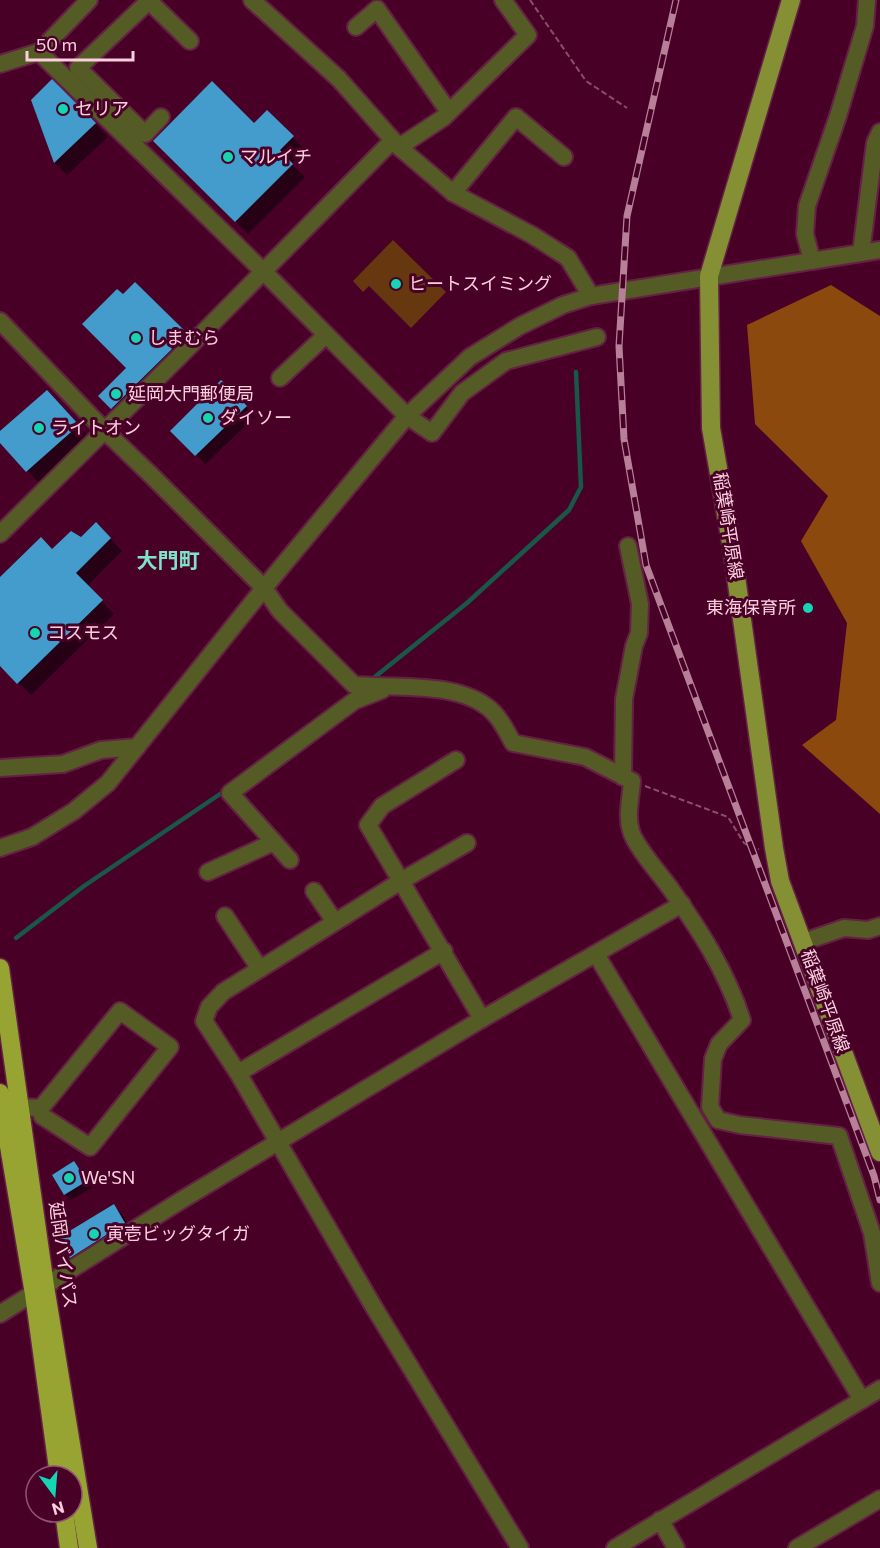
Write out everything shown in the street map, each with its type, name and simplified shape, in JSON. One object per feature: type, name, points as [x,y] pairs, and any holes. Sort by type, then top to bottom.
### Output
[{"type":"highway","name":"延岡バイパス","points":[[0,968],[21,1107],[58,1464]]},
{"type":"highway","name":"延岡バイパス","points":[[0,1093],[40,1290],[88,1548]]},
{"type":"highway","points":[[66,1524],[69,1548]]},
{"type":"main road","name":"稲葉崎平原線","points":[[791,0],[709,276],[711,428],[732,548],[780,881],[876,1133],[880,1152]]},
{"type":"street","points":[[0,64],[39,52],[89,0]]},
{"type":"street","points":[[252,0],[339,79],[396,144],[453,193],[532,235],[568,258],[591,296]]},
{"type":"street","points":[[0,534],[396,144],[449,112],[528,35],[503,0]]},
{"type":"street","points":[[812,261],[805,234],[807,206],[838,116],[865,26],[867,0]]},
{"type":"street","points":[[867,0],[880,19]]},
{"type":"street","points":[[161,117],[145,134],[78,69],[149,1],[190,41]]},
{"type":"street","points":[[356,27],[377,9],[449,112]]},
{"type":"street","points":[[39,52],[407,416],[432,433],[462,393],[506,361],[597,338]]},
{"type":"street","points":[[453,193],[516,117],[564,157]]},
{"type":"street","points":[[0,848],[32,837],[74,811],[108,783],[264,588],[407,416],[471,357],[520,326],[563,305],[591,296],[709,276],[874,253],[875,144],[880,132]]},
{"type":"street","points":[[0,321],[105,431],[264,588],[280,611],[354,685],[450,691],[473,698],[488,706],[504,725],[513,743],[585,757],[628,779]]},
{"type":"street","points":[[280,378],[326,335]]},
{"type":"street","points":[[628,546],[640,604],[639,633],[634,646],[624,699],[629,820],[632,834],[682,904],[716,958],[733,992],[742,1020],[719,1044],[713,1059],[710,1107],[718,1120],[740,1125],[839,1136],[872,1233],[880,1283]]},
{"type":"street","points":[[290,860],[230,794],[354,701],[382,687]]},
{"type":"street","points":[[0,768],[63,764],[101,750],[137,747]]},
{"type":"street","points":[[456,760],[382,806],[368,825],[482,1019]]},
{"type":"street","points":[[208,872],[274,842]]},
{"type":"street","points":[[467,843],[401,881],[223,992],[209,1006],[204,1021],[238,1073],[372,1304],[520,1548]]},
{"type":"street","points":[[314,891],[335,922]]},
{"type":"street","points":[[0,1314],[482,1019],[682,904]]},
{"type":"street","points":[[225,916],[260,969]]},
{"type":"street","points":[[803,942],[844,928],[868,930],[880,926]]},
{"type":"street","points":[[238,1073],[444,951]]},
{"type":"street","points":[[596,954],[862,1400]]},
{"type":"street","points":[[120,1011],[170,1047],[90,1147],[42,1116],[41,1108],[120,1011]]},
{"type":"street","points":[[21,1107],[41,1108]]},
{"type":"street","points":[[615,1548],[880,1389]]},
{"type":"street","points":[[797,1548],[880,1499]]},
{"type":"street","points":[[660,1520],[676,1548]]},
{"type":"path","points":[[530,0],[586,81],[627,108]]},
{"type":"path","points":[[628,779],[728,817],[744,843],[754,849],[774,848]]},
{"type":"shaded area","name":"ヒートスイミング","points":[[393,240],[446,292],[411,328],[369,286],[363,292],[353,281]]},
{"type":"shaded area","points":[[831,285],[880,316],[880,814],[802,745],[836,720],[847,623],[801,541],[828,496],[755,424],[747,325]]},
{"type":"building","name":"セリア","points":[[52,79],[96,123],[54,163],[31,100]]},
{"type":"building","name":"マルイチ","points":[[212,81],[254,123],[267,110],[294,136],[280,150],[293,164],[235,222],[153,141]]},
{"type":"building","name":"しまむら","points":[[135,282],[184,330],[169,345],[172,349],[111,409],[98,396],[126,368],[82,324],[117,289],[123,294]]},
{"type":"building","name":"ダイソー","points":[[221,380],[247,406],[195,456],[170,431]]},
{"type":"building","name":"ライトオン","points":[[47,390],[79,425],[26,472],[0,443],[0,431]]},
{"type":"building","name":"コスモス","points":[[96,522],[111,538],[76,573],[103,600],[17,684],[0,666],[0,577],[41,537],[52,549],[71,531],[81,537]]},
{"type":"building","name":"We'SN","points":[[74,1161],[87,1181],[64,1195],[52,1175]]},
{"type":"building","name":"寅壱ビッグタイガ","points":[[114,1204],[125,1223],[70,1258],[58,1238]]},
{"type":"waterway","points":[[371,680],[467,603],[569,510],[581,487],[576,372]]},
{"type":"waterway","points":[[16,938],[84,886],[226,790]]},
{"type":"railway","points":[[676,0],[627,216],[619,346],[624,439],[646,565],[874,1176],[880,1200]]},
{"type":"place","name":"セリア","points":[[63,109]]},
{"type":"place","name":"マルイチ","points":[[228,157]]},
{"type":"place","name":"ヒートスイミング","points":[[396,284]]},
{"type":"place","name":"しまむら","points":[[136,338]]},
{"type":"place","name":"延岡大門郵便局","points":[[116,394]]},
{"type":"place","name":"ダイソー","points":[[208,418]]},
{"type":"place","name":"ライトオン","points":[[39,428]]},
{"type":"place","name":"東海保育所","points":[[808,608]]},
{"type":"place","name":"コスモス","points":[[35,633]]},
{"type":"place","name":"We'SN","points":[[69,1178]]},
{"type":"place","name":"寅壱ビッグタイガ","points":[[94,1234]]},
{"type":"district","name":"大門町","points":[[168,561]]}]
